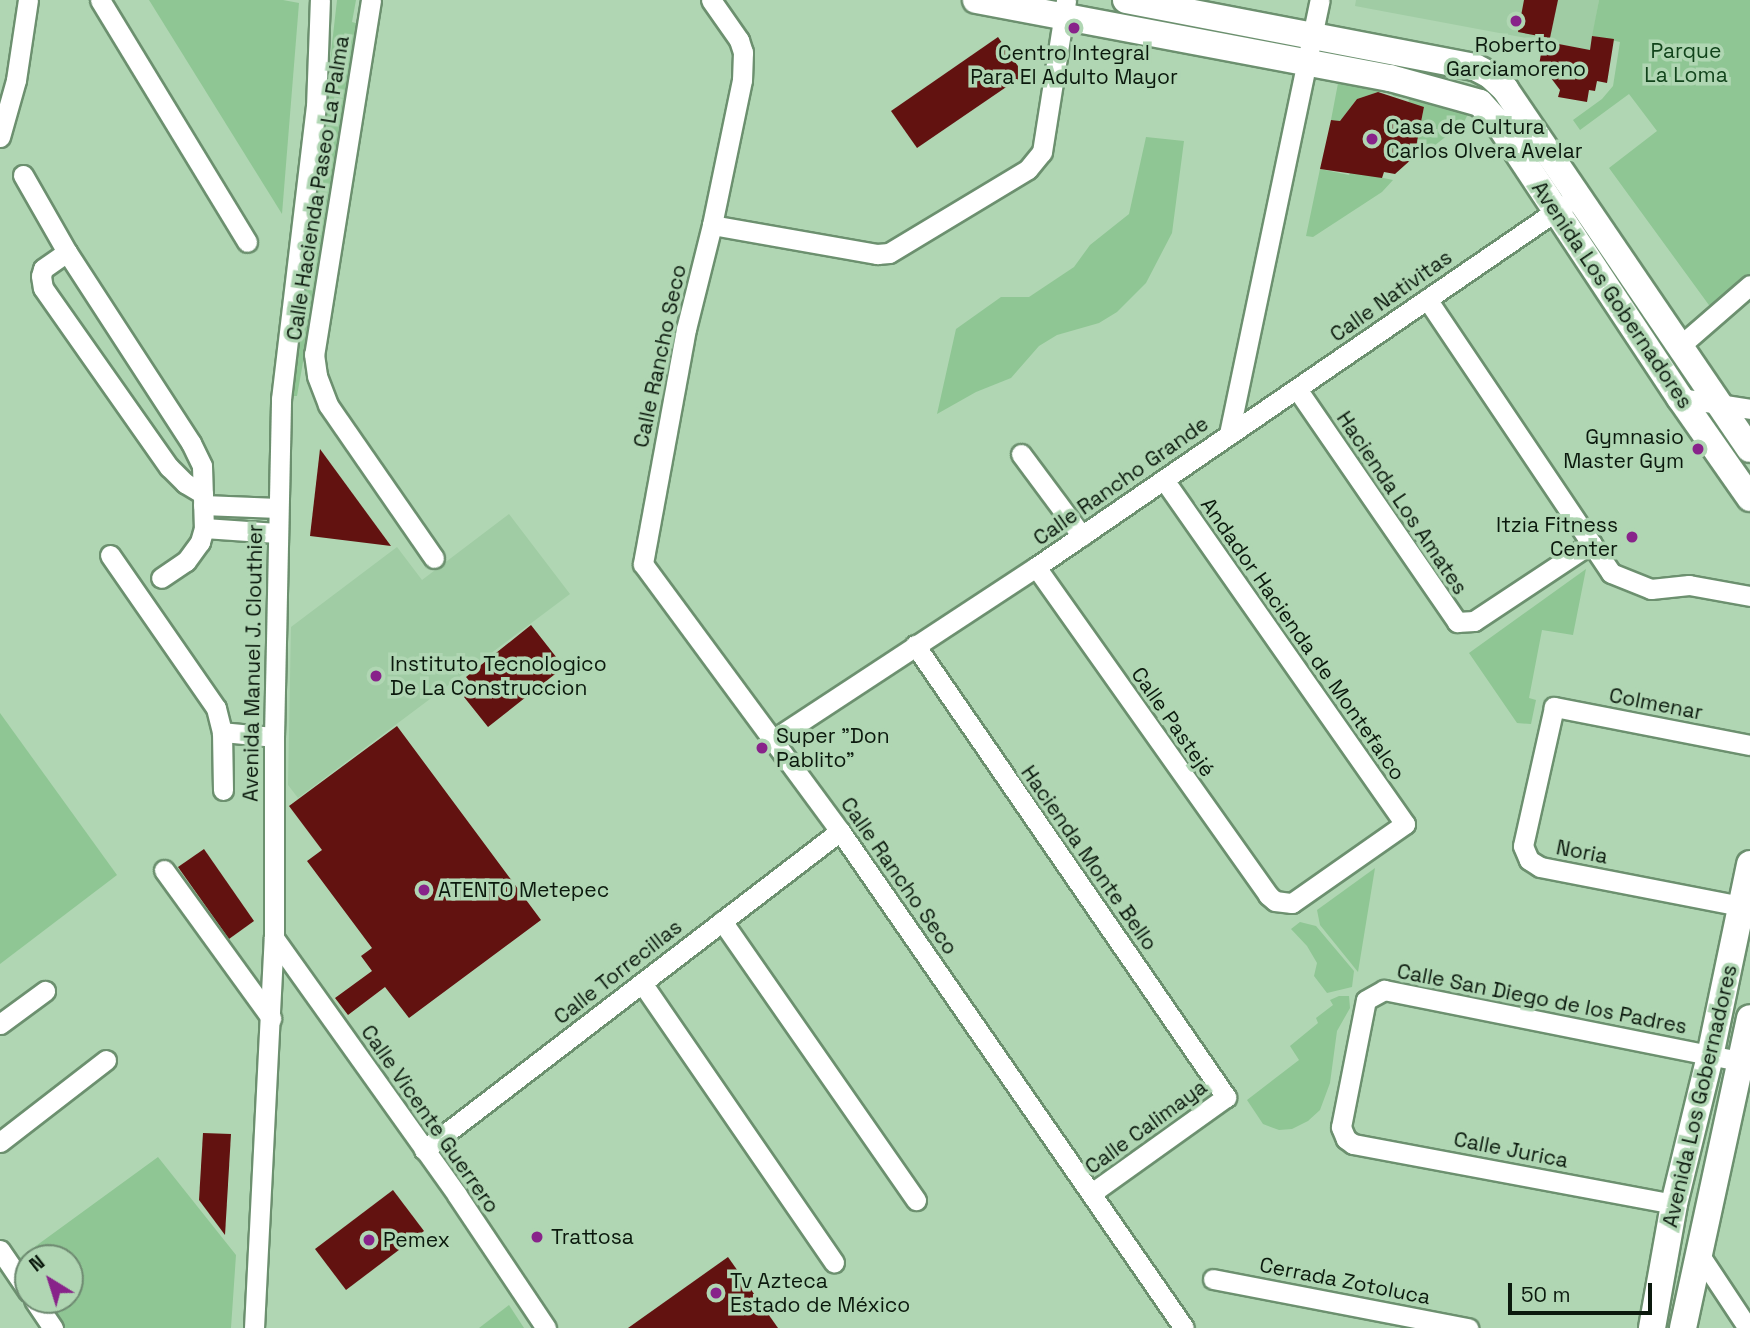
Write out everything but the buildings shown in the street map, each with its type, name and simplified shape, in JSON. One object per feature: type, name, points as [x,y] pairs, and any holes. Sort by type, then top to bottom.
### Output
[{"type":"street","points":[[0,137],[16,80],[28,0]]},
{"type":"street","points":[[100,0],[247,242]]},
{"type":"street","name":"Avenida Manuel J. Clouthier","points":[[254,1328],[274,938],[274,737],[281,399],[316,107],[320,0]]},
{"type":"street","name":"Calle Hacienda Paseo La Palma","points":[[371,0],[314,354],[317,376],[328,405],[433,558]]},
{"type":"street","name":"Calle Rancho Seco","points":[[711,0],[739,40],[743,63],[712,225],[686,329],[643,564],[840,831],[1184,1328]]},
{"type":"street","name":"Avenida Los Gobernadores","points":[[975,0],[1064,8],[1473,99],[1488,110],[1498,123],[1680,398],[1750,498]]},
{"type":"street","name":"Avenida Los Gobernadores","points":[[1126,0],[1482,69],[1505,89],[1681,345],[1718,404],[1746,439]]},
{"type":"street","name":"Calle Rancho Grande","points":[[774,739],[1036,568],[1229,434],[1320,0]]},
{"type":"street","points":[[712,225],[877,254],[889,253],[911,243],[1037,161],[1048,120],[1064,8]]},
{"type":"street","points":[[23,175],[67,251],[191,443],[202,466],[204,528],[194,553],[161,578]]},
{"type":"street","name":"Calle Nativitas","points":[[1229,434],[1578,195]]},
{"type":"street","points":[[67,251],[43,269],[43,288],[169,467],[203,499],[278,508]]},
{"type":"street","points":[[1681,345],[1750,285]]},
{"type":"street","points":[[1426,299],[1611,573],[1651,589],[1689,584],[1750,596]]},
{"type":"street","name":"Hacienda Los Amates","points":[[1297,388],[1457,622],[1474,621],[1592,543]]},
{"type":"street","points":[[1680,398],[1750,408]]},
{"type":"street","points":[[1701,426],[1746,439]]},
{"type":"street","points":[[1021,454],[1082,536]]},
{"type":"street","name":"Andador Hacienda de Montefalco","points":[[1164,480],[1405,824],[1292,903],[1275,901]]},
{"type":"street","points":[[204,528],[277,533]]},
{"type":"street","points":[[110,555],[216,708],[222,732],[223,790]]},
{"type":"street","name":"Calle Pastejé","points":[[1036,568],[1259,883],[1275,901]]},
{"type":"street","name":"Hacienda Monte Bello","points":[[915,645],[1226,1097]]},
{"type":"street","name":"Colmenar","points":[[1554,707],[1750,745]]},
{"type":"street","name":"Noria","points":[[1554,707],[1523,846],[1530,860],[1540,867],[1746,907]]},
{"type":"street","points":[[222,732],[274,737]]},
{"type":"street","name":"Calle Torrecillas","points":[[424,1150],[840,831]]},
{"type":"street","name":"Avenida Los Gobernadores","points":[[1652,1328],[1674,1204],[1746,907],[1750,864]]},
{"type":"street","points":[[163,870],[271,1018]]},
{"type":"street","points":[[722,922],[916,1200]]},
{"type":"street","name":"Calle Vicente Guerrero","points":[[274,938],[546,1328]]},
{"type":"street","points":[[642,984],[834,1262]]},
{"type":"street","name":"Calle San Diego de los Padres","points":[[1342,1134],[1348,1088],[1366,1000],[1384,990],[1746,1062]]},
{"type":"street","points":[[0,1024],[46,991]]},
{"type":"street","name":"Avenida Los Gobernadores","points":[[1683,1328],[1746,1062],[1750,1018]]},
{"type":"street","points":[[0,1142],[106,1060]]},
{"type":"street","name":"Calle Calimaya","points":[[1092,1194],[1226,1097]]},
{"type":"street","name":"Calle Jurica","points":[[1342,1134],[1353,1144],[1674,1204]]},
{"type":"street","points":[[0,1250],[14,1271]]},
{"type":"street","points":[[1699,1254],[1748,1328]]},
{"type":"street","name":"Cerrada Zotoluca","points":[[1213,1279],[1468,1328]]},
{"type":"shaded area","name":"Roberto Garciamoreno","points":[[1356,0],[1599,0],[1590,50],[1355,6]]},
{"type":"shaded area","name":"Instituto Tecnologico De La Construccion","points":[[509,514],[570,594],[298,798],[288,785],[291,627],[397,547],[422,580]]},
{"type":"green space","points":[[149,0],[283,0],[299,3],[282,214]]},
{"type":"green space","points":[[337,0],[356,0],[352,22],[363,25],[297,396],[292,396]]},
{"type":"green space","name":"Parque La Loma","points":[[1599,0],[1750,0],[1750,275],[1741,279],[1714,312],[1609,168],[1657,131],[1629,94],[1580,130],[1573,120],[1602,99],[1613,86],[1620,42],[1592,36]]},
{"type":"green space","points":[[1339,78],[1383,87],[1382,91],[1357,99],[1340,121],[1331,120]]},
{"type":"green space","points":[[1394,89],[1469,105],[1468,114],[1464,122],[1419,158],[1414,157],[1424,107],[1408,104],[1409,98],[1393,96]]},
{"type":"green space","points":[[1146,137],[1184,141],[1172,233],[1146,283],[1117,312],[1099,323],[1057,335],[1039,346],[1011,378],[976,392],[937,414],[956,329],[1001,297],[1029,297],[1074,267],[1090,245],[1129,214]]},
{"type":"green space","points":[[1320,169],[1349,175],[1351,171],[1393,180],[1382,192],[1313,237],[1306,236]]},
{"type":"green space","points":[[1586,569],[1573,635],[1542,630],[1529,698],[1536,700],[1531,724],[1517,723],[1469,653]]},
{"type":"green space","points":[[0,713],[117,875],[0,964]]},
{"type":"green space","points":[[1375,868],[1358,972],[1320,925],[1317,910]]},
{"type":"green space","points":[[1300,922],[1316,926],[1354,971],[1352,987],[1327,993],[1314,976],[1317,963],[1307,946],[1291,929]]},
{"type":"green space","points":[[1349,996],[1350,1008],[1337,1031],[1330,1083],[1320,1110],[1308,1121],[1292,1129],[1279,1130],[1263,1124],[1247,1100],[1299,1060],[1290,1046],[1318,1023],[1316,1018],[1333,1005],[1330,1000]]},
{"type":"green space","points":[[158,1157],[236,1255],[231,1328],[65,1328],[56,1314],[84,1314],[84,1244],[39,1244]]},
{"type":"green space","points":[[509,1305],[524,1328],[479,1328]]},
{"type":"place","name":"Roberto Garciamoreno","points":[[1516,21]]},
{"type":"place","name":"Centro Integral Para El Adulto Mayor","points":[[1074,28]]},
{"type":"place","name":"Casa de Cultura Carlos Olvera Avelar","points":[[1372,139]]},
{"type":"place","name":"Gymnasio Master Gym","points":[[1698,449]]},
{"type":"place","name":"Itzia Fitness Center","points":[[1632,537]]},
{"type":"place","name":"Instituto Tecnologico De La Construccion","points":[[376,676]]},
{"type":"place","name":"Super \"Don Pablito\"","points":[[762,748]]},
{"type":"place","name":"ATENTO Metepec","points":[[424,890]]},
{"type":"place","name":"Trattosa","points":[[537,1237]]},
{"type":"place","name":"Pemex","points":[[369,1240]]},
{"type":"place","name":"Tv Azteca Estado de México","points":[[716,1293]]}]
